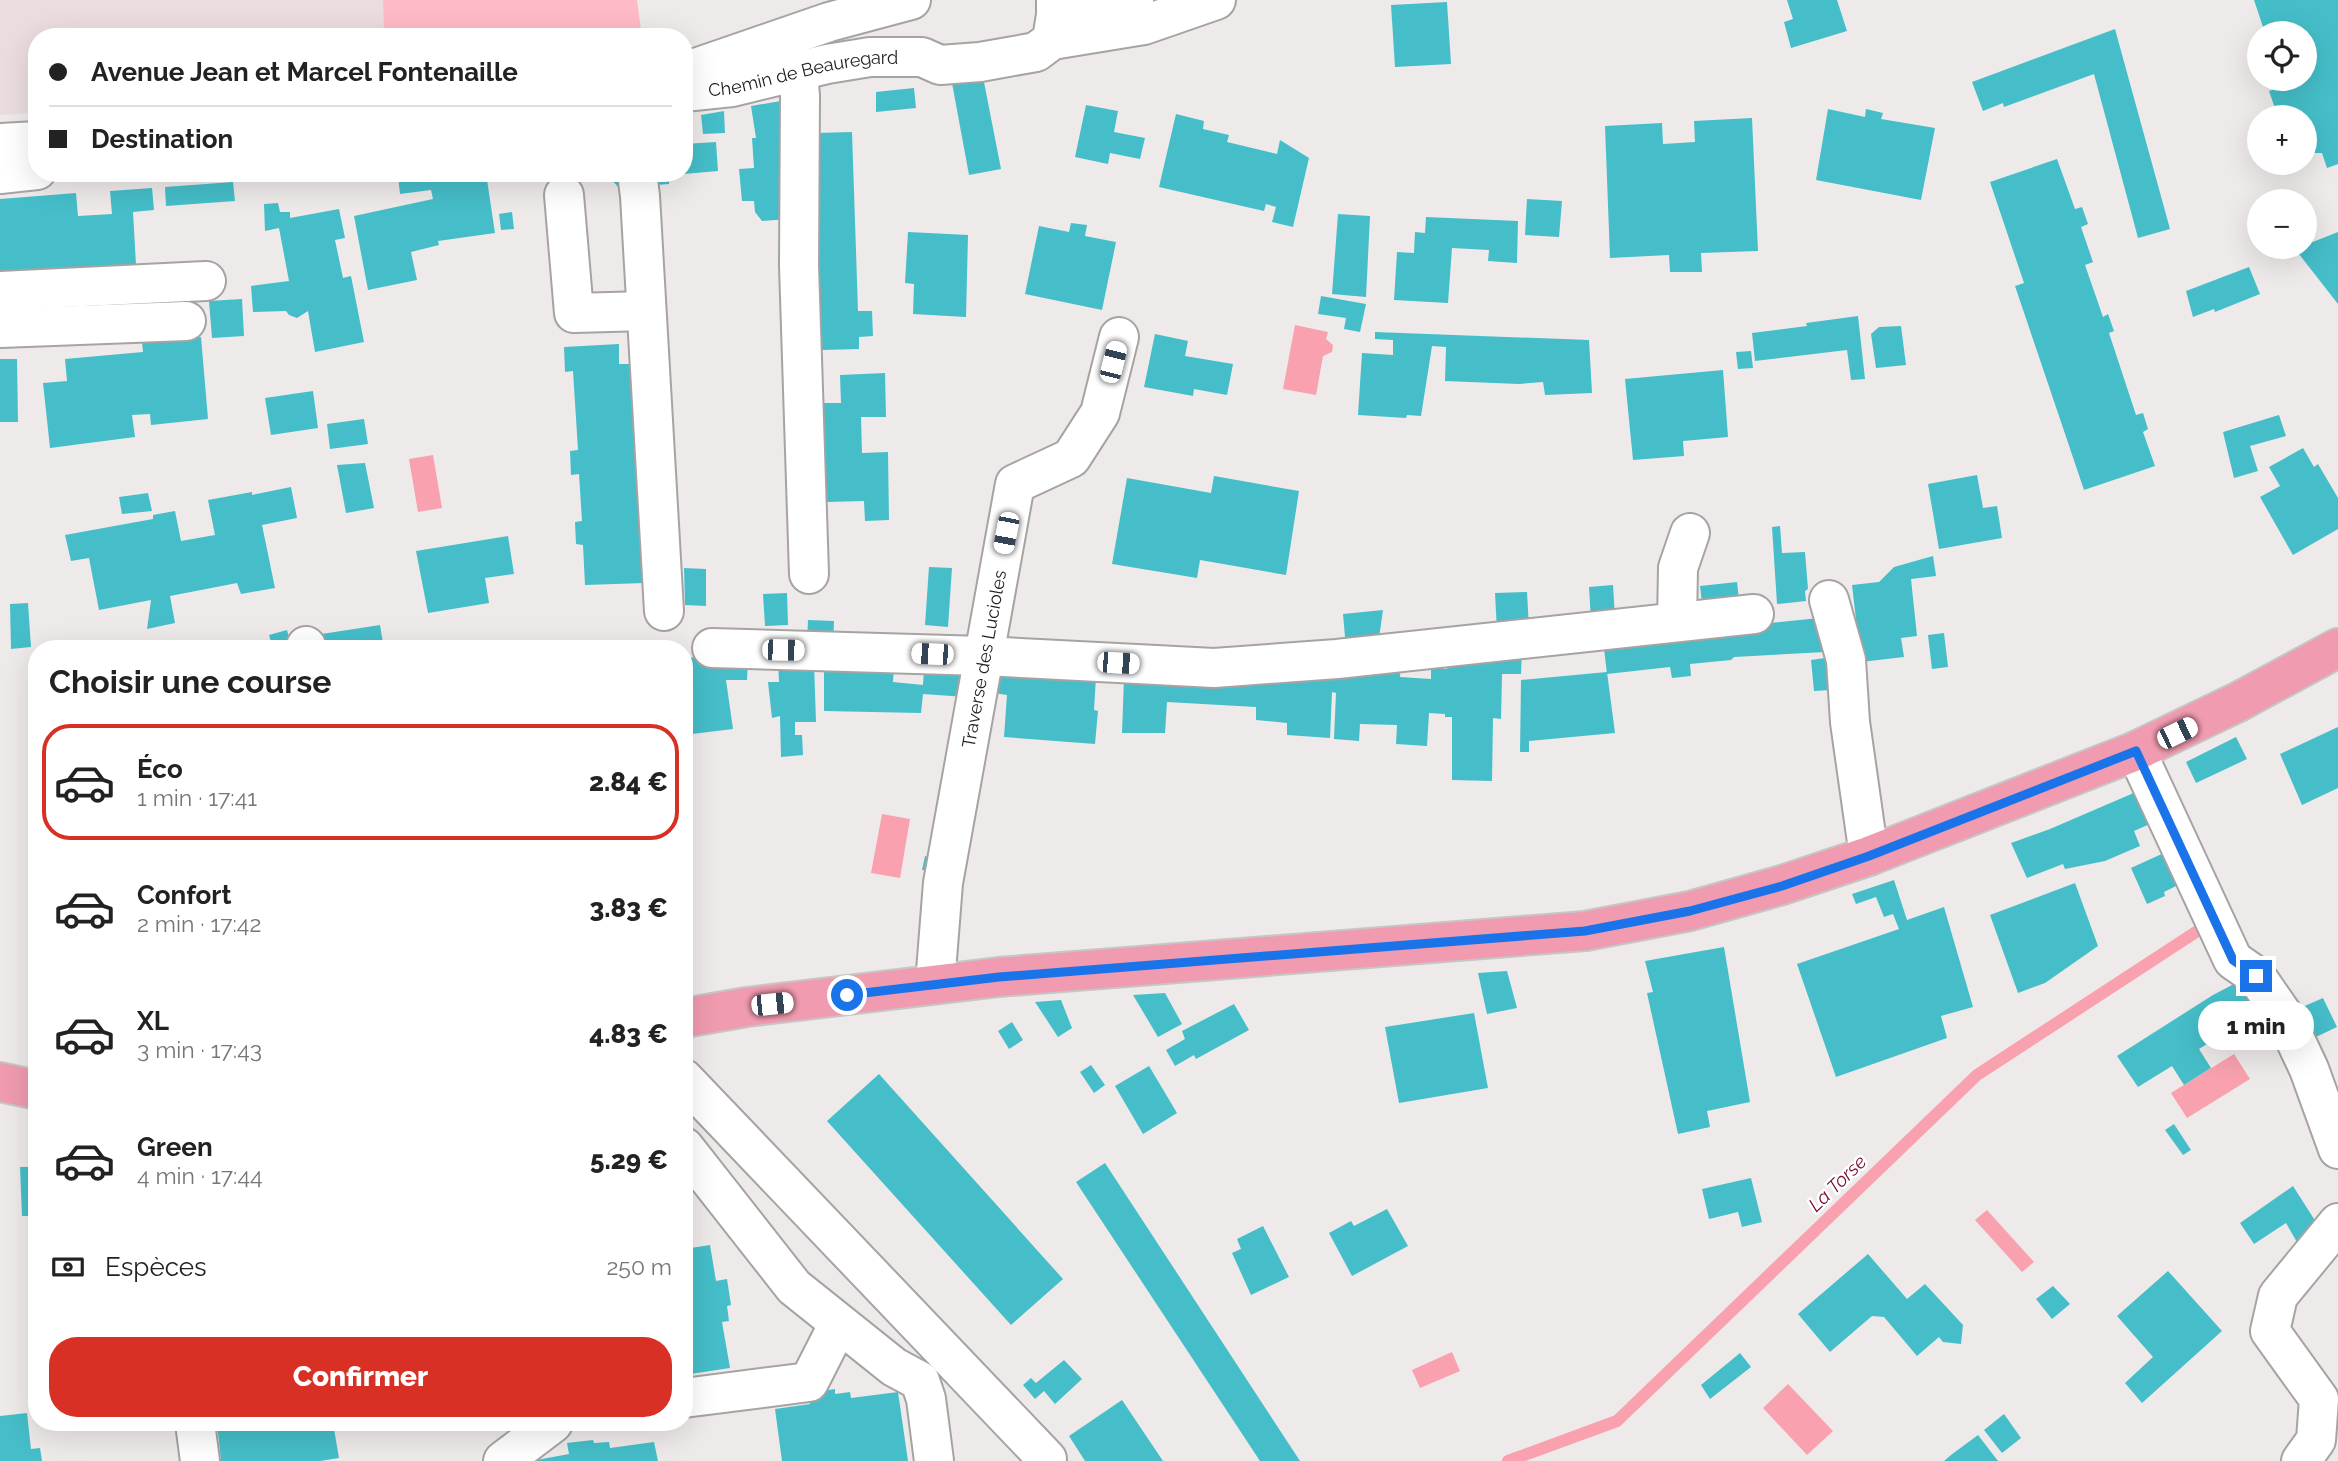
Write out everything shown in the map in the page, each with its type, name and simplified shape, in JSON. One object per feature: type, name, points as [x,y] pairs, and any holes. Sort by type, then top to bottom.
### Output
[{"type":"main road","points":[[693,1016],[935,984],[1046,973],[1585,931],[1690,911],[1782,886],[1869,856],[2136,751],[2238,702],[2338,648]]},
{"type":"main road","points":[[0,1082],[28,1088]]},
{"type":"main road","points":[[0,1107],[28,1104]]},
{"type":"street","name":"Chemin de Beauregard","points":[[693,69],[829,22],[911,0]]},
{"type":"street","points":[[918,0],[915,31],[922,57]]},
{"type":"street","points":[[1056,0],[1052,40],[1144,25],[1216,0]]},
{"type":"street","points":[[1079,0],[1091,4],[1113,4],[1134,0]]},
{"type":"street","name":"Chemin de Beauregard","points":[[693,91],[732,87],[870,57],[922,57],[940,65],[980,62],[1036,52],[1052,40]]},
{"type":"street","points":[[798,71],[799,266],[809,574]]},
{"type":"street","points":[[0,143],[28,141]]},
{"type":"street","points":[[0,174],[28,171]]},
{"type":"street","points":[[638,182],[664,611]]},
{"type":"street","points":[[564,195],[574,313],[646,311]]},
{"type":"street","points":[[0,291],[206,281]]},
{"type":"street","points":[[0,328],[186,321]]},
{"type":"street","name":"Traverse des Lucioles","points":[[935,984],[943,883],[1016,484],[1071,458],[1100,413],[1119,337]]},
{"type":"street","points":[[1677,622],[1678,568],[1690,533]]},
{"type":"street","points":[[1829,600],[1846,660],[1850,722],[1869,856]]},
{"type":"street","points":[[712,648],[983,656],[1214,668],[1266,666],[1754,614]]},
{"type":"street","points":[[2136,751],[2233,960],[2256,976],[2285,1018],[2309,1069],[2338,1150]]},
{"type":"street","points":[[693,1088],[1047,1459]]},
{"type":"street","points":[[693,1158],[794,1287],[838,1325],[894,1367],[919,1381],[926,1399],[934,1461]]},
{"type":"street","points":[[2301,1461],[2316,1440],[2319,1399],[2270,1331],[2278,1296],[2338,1223]]},
{"type":"street","points":[[693,1397],[809,1382],[838,1325]]},
{"type":"street","points":[[196,1431],[200,1461]]},
{"type":"street","points":[[503,1461],[542,1431]]},
{"type":"shaded area","points":[[0,0],[383,0],[384,28],[28,28],[28,113],[0,115]]},
{"type":"shaded area","points":[[383,0],[637,0],[641,28],[384,28]]},
{"type":"shaded area","points":[[1295,325],[1328,332],[1326,339],[1333,345],[1332,352],[1323,356],[1316,395],[1283,389]]},
{"type":"shaded area","points":[[433,455],[442,508],[418,512],[409,459]]},
{"type":"shaded area","points":[[882,814],[910,819],[900,878],[871,873]]},
{"type":"shaded area","points":[[2234,1054],[2250,1079],[2187,1118],[2171,1093]]},
{"type":"shaded area","points":[[1987,1210],[2034,1262],[2022,1272],[1975,1220]]},
{"type":"shaded area","points":[[1452,1352],[1460,1371],[1420,1388],[1412,1370]]},
{"type":"shaded area","points":[[1788,1384],[1833,1431],[1807,1455],[1763,1408]]},
{"type":"building","points":[[1787,0],[1837,0],[1847,31],[1791,48],[1784,22],[1793,19]]},
{"type":"building","points":[[2254,0],[2338,0],[2338,164],[2327,168],[2322,153],[2317,153],[2317,105],[2274,105],[2269,91],[2317,91],[2317,21],[2261,21]]},
{"type":"building","points":[[1447,2],[1451,64],[1395,67],[1391,5]]},
{"type":"building","points":[[2115,29],[2170,229],[2138,238],[2094,74],[2004,107],[2003,103],[1983,111],[1972,82]]},
{"type":"building","points":[[983,77],[1001,169],[969,175],[952,83]]},
{"type":"building","points":[[914,88],[916,108],[876,112],[876,92]]},
{"type":"building","points":[[787,100],[789,219],[762,221],[755,212],[754,201],[742,201],[739,169],[754,168],[752,138],[756,138],[751,106]]},
{"type":"building","points":[[1086,105],[1118,111],[1114,132],[1145,138],[1140,159],[1110,153],[1108,164],[1075,157]]},
{"type":"building","points":[[1828,109],[1865,117],[1866,109],[1883,113],[1881,119],[1935,128],[1921,200],[1816,180]]},
{"type":"building","points":[[724,111],[725,133],[703,134],[701,115]]},
{"type":"building","points":[[1176,114],[1204,121],[1203,129],[1229,135],[1227,142],[1277,154],[1280,140],[1309,158],[1293,227],[1272,222],[1276,207],[1266,204],[1264,211],[1159,187]]},
{"type":"building","points":[[1752,118],[1758,251],[1701,253],[1702,272],[1670,272],[1669,255],[1610,258],[1605,126],[1662,123],[1663,144],[1695,142],[1694,121]]},
{"type":"building","points":[[852,132],[858,311],[872,311],[873,336],[859,337],[859,349],[822,350],[815,133]]},
{"type":"building","points":[[716,142],[718,171],[693,173],[693,143]]},
{"type":"building","points":[[2057,159],[2075,209],[2082,207],[2088,224],[2081,227],[2093,262],[2085,265],[2103,317],[2108,314],[2114,331],[2109,333],[2136,415],[2143,413],[2148,429],[2143,432],[2155,466],[2084,490],[2015,286],[2024,283],[1990,182]]},
{"type":"building","points":[[233,182],[235,201],[166,206],[165,187]]},
{"type":"building","points":[[399,182],[487,182],[495,233],[438,241],[439,245],[411,252],[417,280],[368,290],[354,216],[433,199],[431,190],[400,194]]},
{"type":"building","points":[[656,182],[669,182],[669,184],[656,185]]},
{"type":"building","points":[[152,188],[154,210],[133,212],[136,265],[0,277],[0,199],[76,193],[78,216],[112,214],[110,191]]},
{"type":"building","points":[[1527,199],[1562,201],[1559,237],[1525,235]]},
{"type":"building","points":[[278,203],[280,212],[290,212],[290,218],[339,209],[345,238],[335,240],[343,278],[351,276],[364,342],[315,352],[308,311],[297,318],[286,311],[253,312],[251,286],[289,281],[279,228],[265,231],[264,204]]},
{"type":"building","points":[[512,212],[514,229],[501,230],[499,214]]},
{"type":"building","points":[[1338,214],[1370,216],[1366,297],[1332,294]]},
{"type":"building","points":[[1426,217],[1518,221],[1517,263],[1488,261],[1489,250],[1452,248],[1448,303],[1394,300],[1397,252],[1414,253],[1415,232],[1425,233]]},
{"type":"building","points":[[1071,223],[1087,225],[1085,236],[1116,242],[1102,310],[1025,294],[1039,226],[1069,232]]},
{"type":"building","points":[[908,232],[968,235],[966,317],[913,314],[914,284],[905,283]]},
{"type":"building","points":[[2338,232],[2338,304],[2303,259],[2317,259],[2317,240]]},
{"type":"building","points":[[2249,267],[2260,294],[2215,312],[2214,309],[2193,317],[2186,291]]},
{"type":"building","points":[[1321,296],[1366,304],[1360,332],[1344,329],[1346,318],[1318,314]]},
{"type":"building","points":[[242,299],[244,336],[212,338],[209,301]]},
{"type":"building","points":[[1858,316],[1865,379],[1851,380],[1847,350],[1755,361],[1752,333]]},
{"type":"building","points":[[1901,326],[1906,365],[1876,368],[1871,334],[1879,327]]},
{"type":"building","points":[[1375,332],[1589,340],[1592,393],[1545,395],[1543,382],[1519,384],[1445,381],[1446,347],[1432,346],[1421,416],[1407,415],[1406,418],[1358,415],[1362,353],[1393,355],[1393,340],[1375,339]]},
{"type":"building","points":[[1155,334],[1188,341],[1185,356],[1233,364],[1227,395],[1194,389],[1193,396],[1144,387]]},
{"type":"building","points":[[201,337],[208,419],[151,425],[150,414],[132,415],[135,437],[50,448],[43,383],[67,381],[65,359],[143,352],[142,342]]},
{"type":"building","points":[[619,344],[619,364],[631,364],[644,583],[585,585],[583,545],[576,544],[575,522],[582,521],[579,474],[571,475],[570,451],[578,450],[573,371],[565,372],[564,347]]},
{"type":"building","points":[[1751,351],[1753,368],[1738,369],[1736,352]]},
{"type":"building","points":[[0,359],[17,359],[18,422],[0,422]]},
{"type":"building","points":[[1723,370],[1728,437],[1683,441],[1684,456],[1633,460],[1625,379]]},
{"type":"building","points":[[885,373],[886,417],[861,417],[862,453],[888,452],[889,520],[865,521],[864,501],[827,502],[823,403],[841,403],[840,375]]},
{"type":"building","points":[[313,391],[318,428],[271,435],[265,398]]},
{"type":"building","points":[[2279,415],[2286,436],[2250,446],[2258,471],[2234,478],[2223,432]]},
{"type":"building","points":[[364,419],[368,444],[330,449],[327,424]]},
{"type":"building","points":[[2303,448],[2314,467],[2318,464],[2338,498],[2338,529],[2293,555],[2260,497],[2280,486],[2269,467]]},
{"type":"building","points":[[365,463],[374,508],[346,513],[337,465]]},
{"type":"building","points":[[1977,475],[1983,508],[1997,506],[2002,538],[1939,549],[1928,484]]},
{"type":"building","points":[[1214,476],[1299,491],[1286,575],[1200,560],[1197,578],[1112,564],[1127,478],[1211,493]]},
{"type":"building","points":[[291,487],[297,518],[262,525],[275,588],[241,594],[237,583],[170,596],[175,623],[147,629],[151,600],[99,610],[89,558],[71,561],[65,535],[153,519],[153,515],[175,511],[181,541],[215,535],[208,500]]},
{"type":"building","points":[[148,493],[152,511],[122,514],[119,497]]},
{"type":"building","points":[[1780,526],[1782,553],[1805,552],[1808,589],[1805,591],[1806,601],[1777,604],[1772,527]]},
{"type":"building","points":[[508,536],[514,574],[485,578],[489,603],[428,613],[416,551]]},
{"type":"building","points":[[1933,556],[1936,576],[1911,579],[1917,636],[1901,638],[1904,657],[1861,662],[1852,585],[1879,582],[1894,567]]},
{"type":"building","points":[[929,567],[952,568],[948,627],[925,625]]},
{"type":"building","points":[[684,568],[706,569],[706,606],[685,605]]},
{"type":"building","points":[[1737,582],[1740,608],[1703,611],[1700,586]]},
{"type":"building","points":[[1613,585],[1615,618],[1591,620],[1589,587]]},
{"type":"building","points":[[1527,592],[1529,628],[1497,631],[1495,593]]},
{"type":"building","points":[[787,593],[788,625],[765,626],[763,594]]},
{"type":"building","points":[[28,603],[31,640],[28,640],[28,647],[11,649],[10,604]]},
{"type":"building","points":[[1383,610],[1378,645],[1346,648],[1343,614]]},
{"type":"building","points":[[1819,618],[1825,652],[1734,657],[1731,660],[1690,664],[1691,676],[1672,678],[1670,667],[1607,674],[1603,640]]},
{"type":"building","points":[[808,620],[834,621],[833,644],[807,643]]},
{"type":"building","points":[[380,625],[382,640],[316,640],[315,635]]},
{"type":"building","points":[[287,630],[290,640],[270,640],[269,635]]},
{"type":"building","points":[[1944,633],[1948,667],[1932,669],[1928,635]]},
{"type":"building","points":[[1522,648],[1521,674],[1502,674],[1501,719],[1493,718],[1492,781],[1452,780],[1452,717],[1445,717],[1445,714],[1429,713],[1427,746],[1396,744],[1397,725],[1360,724],[1359,741],[1334,739],[1336,693],[1332,692],[1330,738],[1287,735],[1287,723],[1256,720],[1256,707],[1167,702],[1165,733],[1122,733],[1124,678],[1401,662],[1400,677],[1431,679],[1431,668],[1447,669],[1448,656]]},
{"type":"building","points":[[693,657],[748,660],[747,680],[726,680],[733,729],[693,734]]},
{"type":"building","points":[[1825,658],[1830,690],[1814,691],[1811,660]]},
{"type":"building","points":[[778,661],[814,663],[816,722],[795,722],[795,735],[802,735],[803,755],[781,757],[780,716],[772,718],[768,682],[779,682]]},
{"type":"building","points":[[816,663],[894,667],[893,682],[923,685],[924,668],[966,670],[966,697],[923,694],[921,713],[824,711],[824,670],[816,671]]},
{"type":"building","points":[[996,671],[1096,677],[1094,710],[1098,711],[1095,744],[1004,737],[1007,695],[994,693]]},
{"type":"building","points":[[1607,672],[1615,733],[1529,741],[1529,752],[1520,752],[1521,680]]},
{"type":"building","points":[[2338,727],[2338,788],[2302,805],[2280,754]]},
{"type":"building","points":[[2236,737],[2247,759],[2196,783],[2186,762]]},
{"type":"building","points":[[2136,792],[2152,823],[2134,831],[2140,846],[2105,861],[2065,869],[2063,864],[2027,878],[2011,843]]},
{"type":"building","points":[[2166,852],[2180,884],[2164,892],[2165,896],[2147,904],[2131,868]]},
{"type":"building","points":[[925,856],[938,859],[936,872],[922,870]]},
{"type":"building","points":[[1894,880],[1907,920],[1944,907],[1973,1007],[1941,1016],[1947,1038],[1836,1077],[1797,964],[1899,929],[1893,914],[1884,917],[1876,897],[1856,904],[1852,894]]},
{"type":"building","points":[[2075,883],[2098,946],[2045,983],[2018,993],[1990,915]]},
{"type":"building","points":[[1724,947],[1750,1102],[1707,1111],[1710,1127],[1678,1134],[1647,993],[1653,992],[1645,961]]},
{"type":"building","points":[[1507,971],[1517,1008],[1487,1014],[1478,973]]},
{"type":"building","points":[[2249,976],[2270,1018],[2250,1029],[2245,1018],[2228,1025],[2220,1008],[2204,1016],[2217,1038],[2199,1049],[2211,1068],[2184,1085],[2172,1066],[2138,1087],[2117,1056],[2213,995]]},
{"type":"building","points":[[1165,993],[1182,1024],[1158,1037],[1133,995]]},
{"type":"building","points":[[2323,998],[2337,1027],[2316,1037],[2300,1008]]},
{"type":"building","points":[[1061,1000],[1072,1028],[1058,1037],[1035,1002]]},
{"type":"building","points":[[1234,1004],[1249,1030],[1196,1059],[1194,1055],[1175,1066],[1166,1050],[1185,1039],[1182,1031]]},
{"type":"building","points":[[1474,1013],[1488,1088],[1399,1103],[1385,1027]]},
{"type":"building","points":[[1012,1022],[1023,1040],[1009,1049],[998,1031]]},
{"type":"building","points":[[1091,1065],[1105,1085],[1094,1093],[1080,1072]]},
{"type":"building","points":[[1149,1066],[1177,1113],[1143,1134],[1115,1086]]},
{"type":"building","points":[[879,1074],[1063,1279],[1011,1325],[827,1121]]},
{"type":"building","points":[[2174,1124],[2191,1150],[2183,1155],[2165,1130]]},
{"type":"building","points":[[1105,1163],[1300,1461],[1260,1461],[1076,1182]]},
{"type":"building","points":[[20,1167],[28,1167],[28,1216],[22,1216]]},
{"type":"building","points":[[1751,1178],[1762,1222],[1742,1227],[1738,1212],[1709,1219],[1702,1189]]},
{"type":"building","points":[[2293,1186],[2321,1230],[2298,1244],[2286,1223],[2254,1244],[2240,1223]]},
{"type":"building","points":[[1387,1209],[1408,1246],[1352,1276],[1329,1233],[1351,1221],[1354,1226]]},
{"type":"building","points":[[1263,1226],[1289,1277],[1251,1295],[1232,1253],[1241,1249],[1237,1239]]},
{"type":"building","points":[[710,1245],[716,1281],[727,1279],[731,1305],[727,1306],[729,1321],[722,1322],[730,1368],[693,1374],[693,1248]]},
{"type":"building","points":[[1868,1254],[1907,1299],[1925,1284],[1963,1325],[1961,1344],[1943,1342],[1939,1337],[1917,1356],[1884,1317],[1872,1316],[1830,1352],[1798,1314]]},
{"type":"building","points":[[2168,1271],[2222,1331],[2142,1403],[2125,1383],[2153,1357],[2117,1316]]},
{"type":"building","points":[[2053,1286],[2070,1304],[2052,1319],[2036,1299]]},
{"type":"building","points":[[1740,1353],[1751,1367],[1710,1399],[1701,1385]]},
{"type":"building","points":[[1064,1360],[1082,1379],[1055,1404],[1044,1391],[1035,1399],[1023,1385],[1031,1378],[1036,1383]]},
{"type":"building","points":[[835,1389],[835,1394],[850,1392],[851,1398],[898,1392],[908,1461],[782,1461],[775,1409],[810,1404],[809,1393]]},
{"type":"building","points":[[1122,1400],[1163,1461],[1085,1461],[1069,1436]]},
{"type":"building","points":[[27,1413],[31,1449],[40,1448],[42,1461],[0,1461],[0,1416]]},
{"type":"building","points":[[2004,1414],[2021,1438],[2002,1453],[1984,1430]]},
{"type":"building","points":[[218,1431],[334,1431],[339,1458],[320,1461],[221,1461]]},
{"type":"building","points":[[1978,1435],[1998,1461],[1944,1461],[1951,1455]]},
{"type":"building","points":[[593,1440],[594,1443],[609,1442],[610,1448],[654,1442],[658,1461],[531,1461],[569,1454],[567,1443]]},
{"type":"waterway","name":"La Torse","points":[[1508,1461],[1617,1421],[1977,1075],[2199,930]]},
{"type":"route","points":[[847,995],[999,977],[1585,931],[1690,911],[1782,886],[1869,856],[2136,751],[2233,960],[2256,976]]}]
